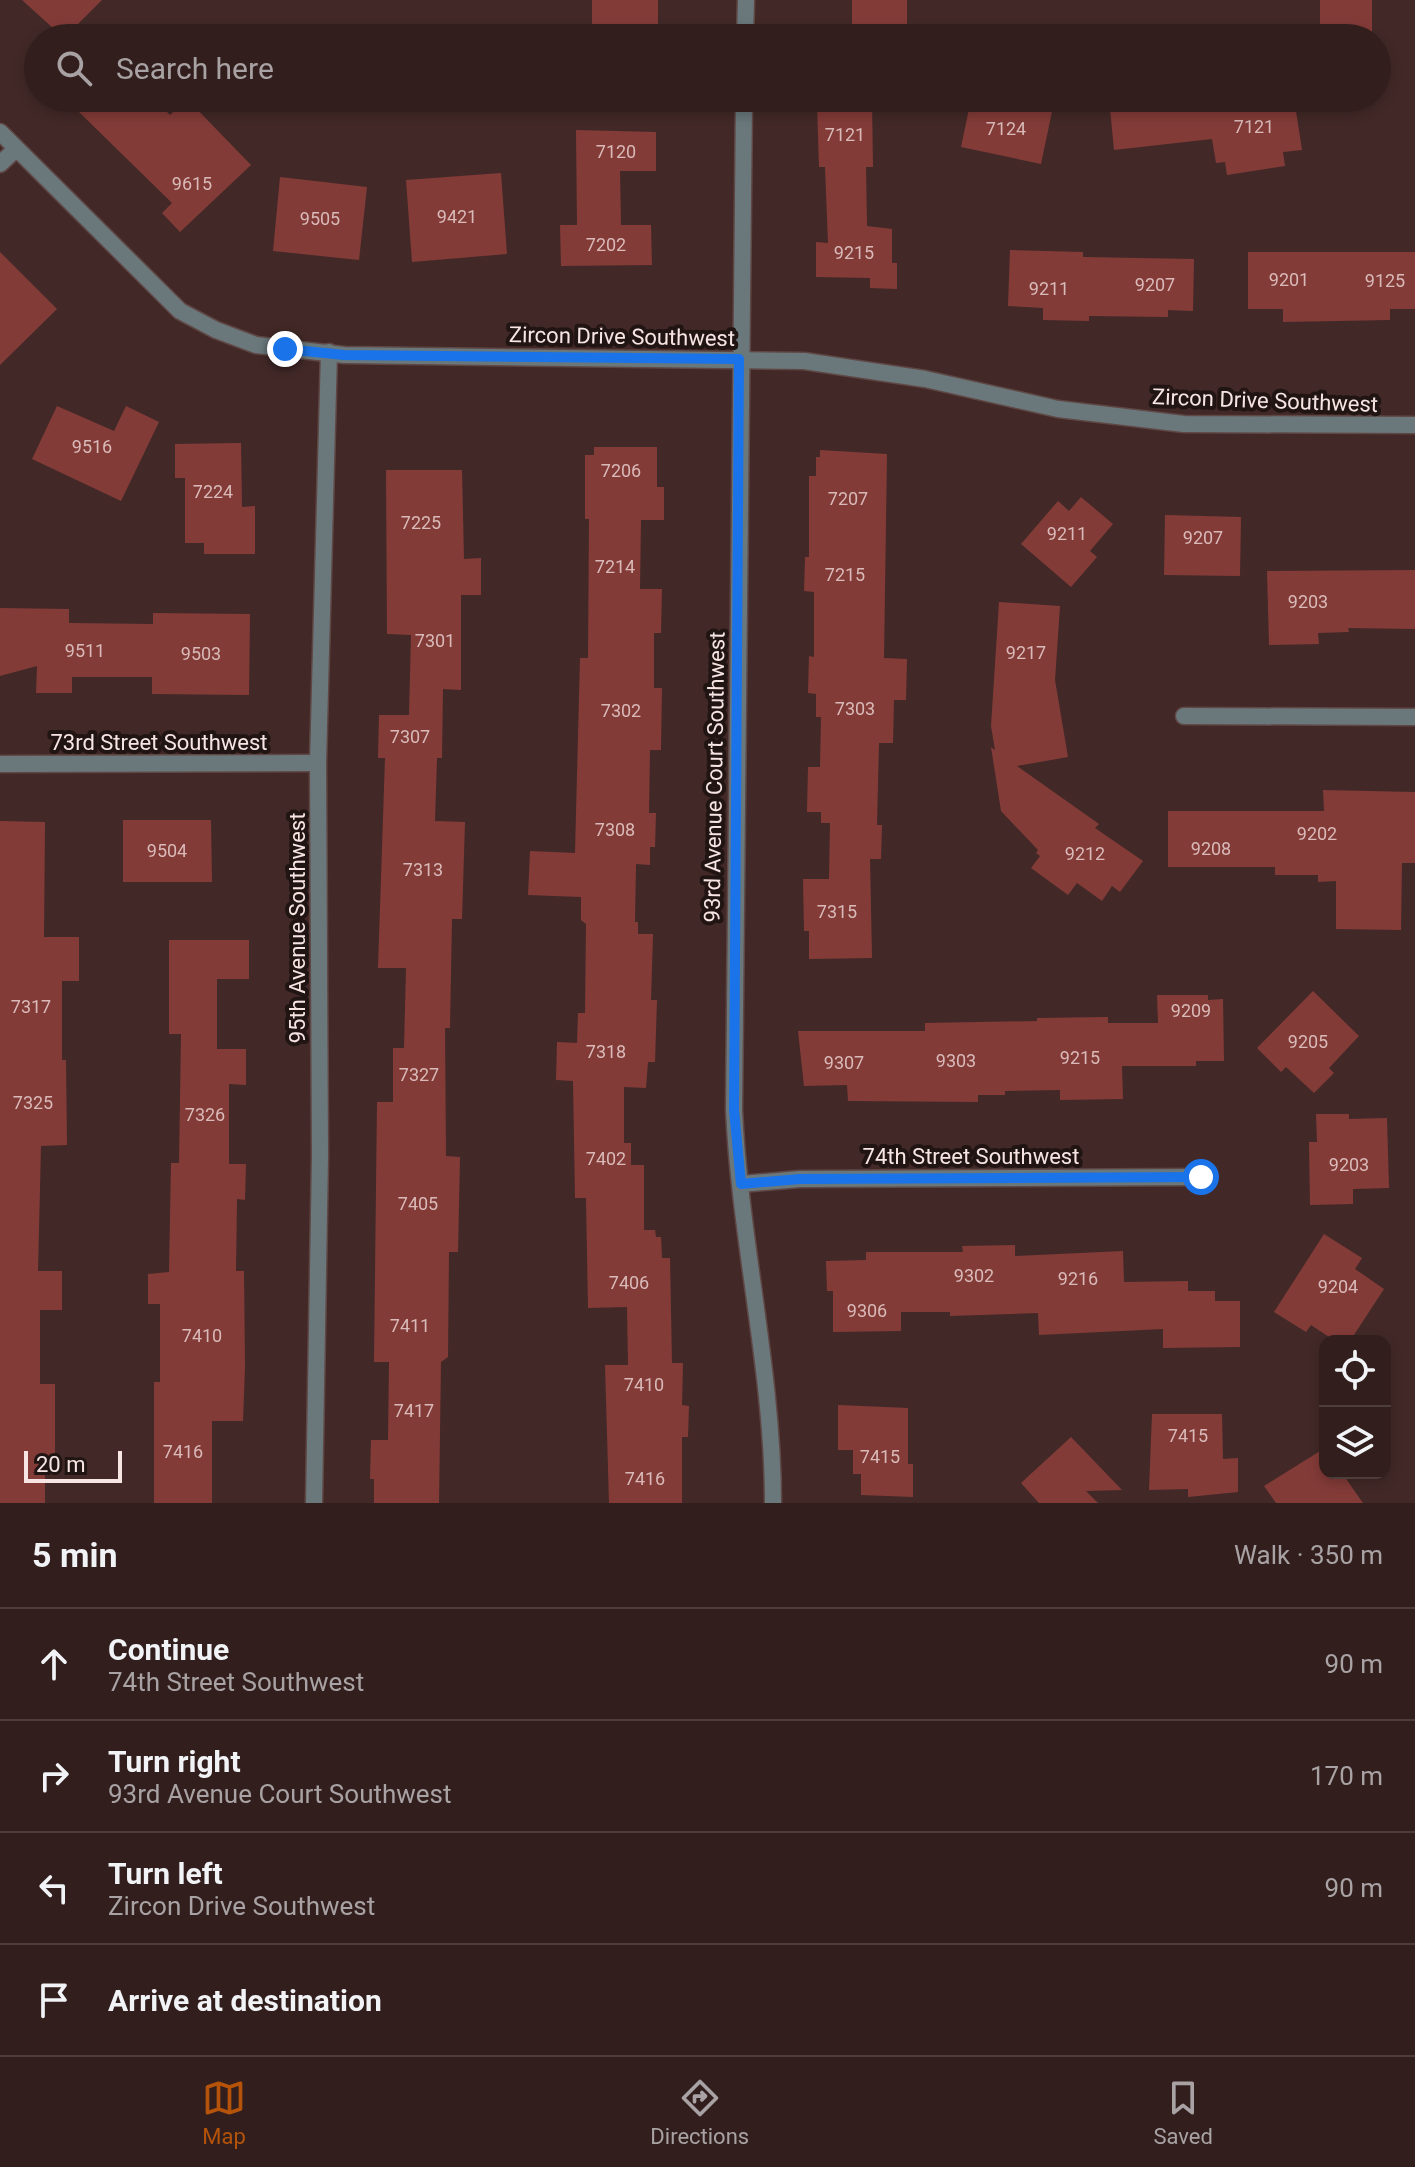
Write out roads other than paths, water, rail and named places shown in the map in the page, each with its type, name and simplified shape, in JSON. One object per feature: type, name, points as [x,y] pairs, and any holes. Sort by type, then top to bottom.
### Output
[{"type":"street","points":[[745,24],[746,0]]},
{"type":"street","name":"93rd Avenue Court Southwest","points":[[744,112],[734,1094],[737,1164],[770,1407],[773,1503]]},
{"type":"street","name":"Zircon Drive Southwest","points":[[0,132],[180,311],[216,330],[256,345],[329,352],[804,361],[925,379],[1058,409],[1184,424],[1415,425]]},
{"type":"street","points":[[0,164],[16,149]]},
{"type":"street","name":"95th Avenue Southwest","points":[[314,1503],[320,1156],[318,763],[329,352]]},
{"type":"street","points":[[1184,716],[1415,717]]},
{"type":"street","name":"73rd Street Southwest","points":[[0,764],[318,763]]},
{"type":"street","name":"74th Street Southwest","points":[[741,1184],[800,1179],[1201,1177]]}]
